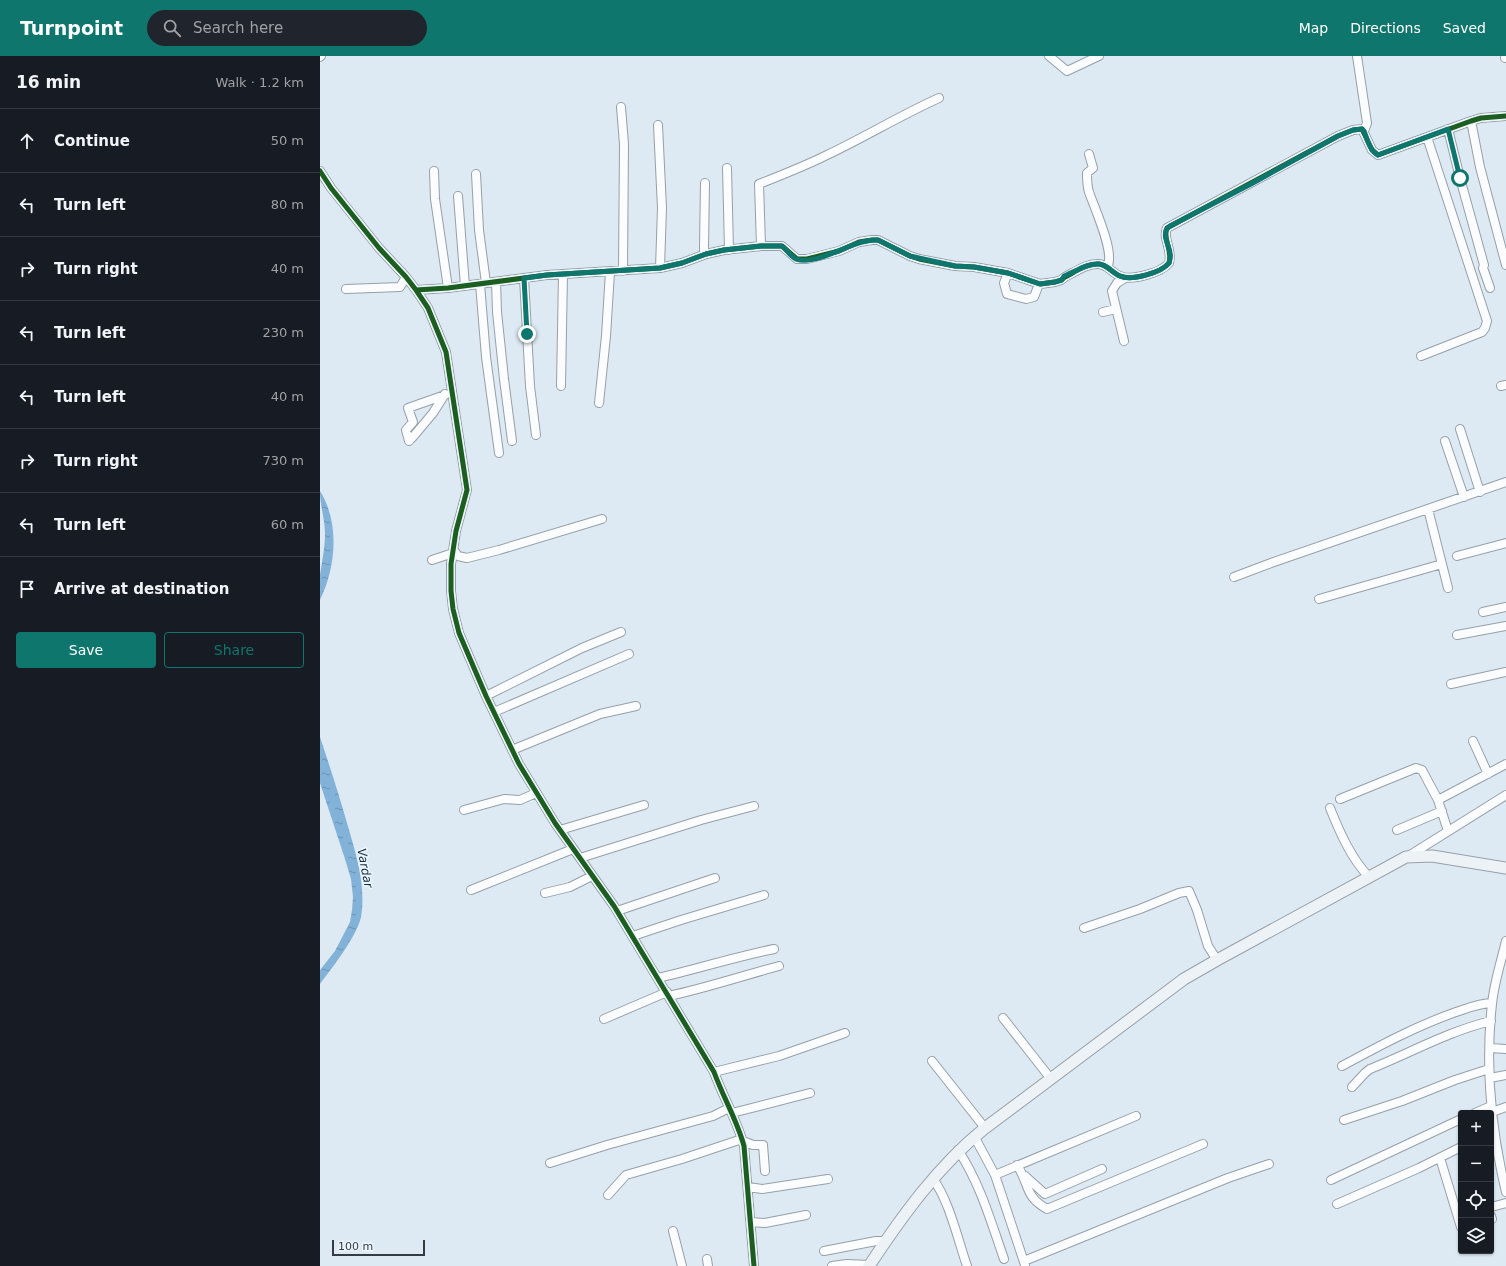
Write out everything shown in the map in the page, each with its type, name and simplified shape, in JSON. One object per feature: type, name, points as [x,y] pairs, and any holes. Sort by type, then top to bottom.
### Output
[{"type":"main road","points":[[869,1265],[885,1241],[933,1179],[958,1150],[974,1136],[1184,979],[1406,857],[1432,856],[1506,868]]},
{"type":"street","points":[[1049,56],[1067,71],[1099,56]]},
{"type":"street","points":[[1357,56],[1366,122],[1364,131],[1372,150],[1378,155],[1471,121],[1481,118],[1506,116]]},
{"type":"street","points":[[761,246],[758,184],[827,155],[893,120],[939,98]]},
{"type":"street","points":[[621,107],[624,144],[623,271]]},
{"type":"street","points":[[1471,121],[1480,167],[1506,265]]},
{"type":"street","points":[[658,125],[662,208],[660,268]]},
{"type":"street","points":[[1124,341],[1112,291],[1117,283],[1125,278],[1150,274],[1169,263],[1170,253],[1165,232],[1167,228],[1338,136],[1358,129],[1362,129],[1364,131]]},
{"type":"street","points":[[1448,129],[1460,178],[1491,285]]},
{"type":"street","points":[[1421,356],[1482,332],[1487,321],[1427,136]]},
{"type":"street","points":[[1089,154],[1093,168],[1087,173],[1088,191],[1103,229],[1107,244],[1110,261],[1107,267]]},
{"type":"street","points":[[727,168],[729,250]]},
{"type":"street","points":[[320,171],[331,188],[379,248],[416,290],[428,308],[446,352],[467,490],[456,531],[453,551],[451,591],[453,609],[459,633],[486,696],[512,750],[536,793],[633,936],[714,1072],[743,1140],[754,1266]]},
{"type":"street","points":[[434,171],[435,199],[448,288]]},
{"type":"street","points":[[476,174],[486,357],[499,453]]},
{"type":"street","points":[[705,183],[704,254],[706,254]]},
{"type":"street","points":[[458,196],[465,286]]},
{"type":"street","points":[[416,290],[448,288],[563,274],[660,268],[682,263],[706,254],[761,246],[782,246],[796,259],[807,259],[839,251],[859,242],[872,240],[878,240],[910,256],[955,266],[974,267],[1008,273],[1039,284],[1062,280],[1064,276],[1094,264],[1100,264],[1107,267],[1125,278]]},
{"type":"street","points":[[599,403],[606,336],[610,272]]},
{"type":"street","points":[[1008,273],[1004,283],[1007,294],[1026,299],[1034,297],[1039,284]]},
{"type":"street","points":[[560,386],[563,274]]},
{"type":"street","points":[[346,289],[378,287],[396,288],[400,287],[406,277]]},
{"type":"street","points":[[524,278],[530,386],[536,435]]},
{"type":"street","points":[[496,282],[497,312],[512,442]]},
{"type":"street","points":[[1103,312],[1116,309]]},
{"type":"street","points":[[445,395],[408,408],[413,422],[406,430],[411,440],[445,395],[450,381]]},
{"type":"street","points":[[1460,429],[1480,492]]},
{"type":"street","points":[[1445,441],[1464,497]]},
{"type":"street","points":[[1234,577],[1506,482]]},
{"type":"street","points":[[1428,509],[1448,588]]},
{"type":"street","points":[[453,551],[458,556],[467,558],[602,519]]},
{"type":"street","points":[[1457,556],[1506,543]]},
{"type":"street","points":[[432,560],[453,551]]},
{"type":"street","points":[[1320,600],[1442,564]]},
{"type":"street","points":[[1483,612],[1506,607]]},
{"type":"street","points":[[1458,635],[1506,626]]},
{"type":"street","points":[[486,696],[582,648],[621,632]]},
{"type":"street","points":[[494,712],[628,654]]},
{"type":"street","points":[[1451,684],[1506,672]]},
{"type":"street","points":[[512,750],[600,714],[636,706]]},
{"type":"street","points":[[1473,741],[1488,774]]},
{"type":"street","points":[[1438,800],[1506,764]]},
{"type":"street","points":[[1340,799],[1416,768],[1422,770],[1438,800],[1448,831]]},
{"type":"street","points":[[464,810],[504,799],[520,800],[536,793]]},
{"type":"street","points":[[1406,857],[1506,795]]},
{"type":"street","points":[[560,830],[644,805]]},
{"type":"street","points":[[580,858],[701,820],[754,806]]},
{"type":"street","points":[[1330,808],[1341,835],[1356,862],[1369,877]]},
{"type":"street","points":[[1397,830],[1442,811]]},
{"type":"street","points":[[471,890],[573,848]]},
{"type":"street","points":[[545,893],[570,887],[592,876]]},
{"type":"street","points":[[617,911],[715,878]]},
{"type":"street","points":[[1084,928],[1179,894],[1189,892],[1197,910],[1208,946],[1217,960]]},
{"type":"street","points":[[633,936],[764,895]]},
{"type":"street","points":[[1492,1109],[1489,1069],[1492,1003],[1502,968],[1506,941]]},
{"type":"street","points":[[658,978],[774,948]]},
{"type":"street","points":[[604,1019],[668,994],[697,990],[724,980],[779,966]]},
{"type":"street","points":[[1342,1066],[1396,1036],[1431,1021],[1473,1006],[1492,1003]]},
{"type":"street","points":[[1003,1018],[1051,1079]]},
{"type":"street","points":[[1352,1087],[1365,1073],[1370,1070],[1447,1036],[1491,1022]]},
{"type":"street","points":[[714,1072],[779,1056],[845,1033]]},
{"type":"street","points":[[1490,1048],[1506,1049]]},
{"type":"street","points":[[932,1061],[985,1128]]},
{"type":"street","points":[[1344,1120],[1402,1101],[1455,1080],[1489,1069]]},
{"type":"street","points":[[1490,1078],[1506,1075]]},
{"type":"street","points":[[550,1163],[730,1110],[810,1093]]},
{"type":"street","points":[[1488,1110],[1506,1107]]},
{"type":"street","points":[[994,1175],[1136,1116]]},
{"type":"street","points":[[1331,1180],[1458,1120]]},
{"type":"street","points":[[1494,1135],[1504,1171],[1506,1192]]},
{"type":"street","points":[[974,1136],[994,1175],[1025,1263],[1228,1178],[1269,1164]]},
{"type":"street","points":[[608,1195],[626,1175],[743,1140],[753,1145],[763,1145],[765,1171]]},
{"type":"street","points":[[1024,1175],[1029,1194],[1034,1200],[1047,1209],[1202,1144]]},
{"type":"street","points":[[1337,1204],[1377,1187],[1458,1149]]},
{"type":"street","points":[[958,1150],[975,1180],[1004,1259]]},
{"type":"street","points":[[1440,1158],[1458,1218]]},
{"type":"street","points":[[1017,1165],[1024,1175],[1045,1194],[1102,1169]]},
{"type":"street","points":[[748,1187],[762,1189],[828,1179]]},
{"type":"street","points":[[933,1179],[944,1198],[967,1266]]},
{"type":"street","points":[[1494,1206],[1506,1203]]},
{"type":"street","points":[[750,1222],[765,1223],[806,1215]]},
{"type":"street","points":[[672,1231],[682,1266]]},
{"type":"street","points":[[824,1250],[876,1241],[885,1241]]},
{"type":"street","points":[[832,1266],[847,1264],[869,1265]]},
{"type":"water","points":[[320,491],[331,517],[334,545],[330,574],[320,600],[320,575],[325,534]]},
{"type":"water","points":[[320,737],[339,794],[355,851],[362,884],[362,906],[359,925],[355,933],[344,952],[320,984],[320,970],[335,951],[350,922],[353,897],[351,879],[320,783]]},
{"type":"cycle path","points":[[416,290],[448,288],[547,275],[660,268],[724,250],[761,246],[782,246],[797,259],[807,259],[839,251],[859,242],[872,240],[878,240],[919,259],[955,266],[974,267],[1008,273],[1040,284],[1061,280],[1081,268],[1095,264],[1105,266],[1120,276],[1138,277],[1160,270],[1169,263],[1170,253],[1166,236],[1167,228],[1338,136],[1353,130],[1362,129],[1372,150],[1378,155],[1471,121],[1481,118],[1506,116]]},
{"type":"cycle path","points":[[320,171],[331,188],[379,248],[416,290],[428,308],[446,352],[467,490],[456,531],[451,564],[453,609],[459,633],[486,696],[519,764],[555,823],[614,906],[714,1072],[738,1127],[744,1146],[754,1266]]},
{"type":"route","points":[[527,334],[524,278],[547,275],[646,270],[682,263],[706,254],[724,250],[761,246],[782,246],[796,259],[813,259],[839,251],[859,242],[878,240],[910,256],[955,266],[974,267],[1008,273],[1040,284],[1062,280],[1064,276],[1083,267],[1094,264],[1104,265],[1121,277],[1125,278],[1150,274],[1159,271],[1169,263],[1170,253],[1165,232],[1167,228],[1338,136],[1358,129],[1362,129],[1364,131],[1372,150],[1378,155],[1448,129],[1460,178]]},
{"type":"water label","name":"Vardar","points":[[365,868]]}]
